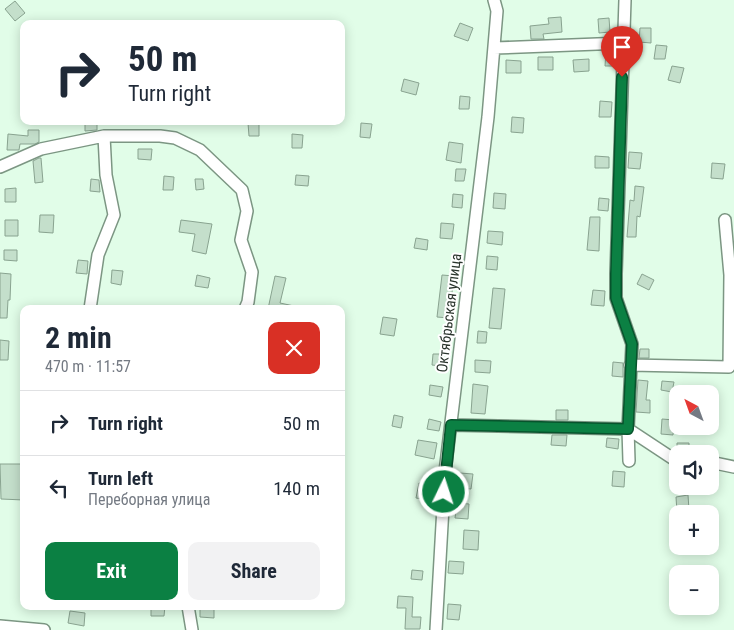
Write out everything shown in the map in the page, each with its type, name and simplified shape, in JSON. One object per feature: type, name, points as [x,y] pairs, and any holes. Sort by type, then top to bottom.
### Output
[{"type":"street","name":"Октябрьская улица","points":[[436,630],[445,472],[488,117],[497,11],[494,0]]},
{"type":"street","points":[[625,0],[616,298],[632,344],[628,429],[629,462]]},
{"type":"street","points":[[494,48],[623,43]]},
{"type":"street","points":[[0,167],[41,149],[104,136],[160,136],[175,138],[200,150],[242,190],[246,211],[241,240],[252,272],[247,305]]},
{"type":"street","points":[[91,305],[98,255],[114,215],[106,175],[104,136]]},
{"type":"street","points":[[630,365],[731,367],[732,274],[725,220]]},
{"type":"street","points":[[451,425],[628,429],[669,456]]},
{"type":"street","points":[[719,464],[734,467]]},
{"type":"street","points":[[189,610],[192,630]]},
{"type":"street","points":[[0,626],[44,630]]},
{"type":"building","points":[[15,1],[25,13],[15,21],[5,9]]},
{"type":"building","points":[[561,17],[562,32],[543,34],[544,39],[531,39],[530,26],[549,24],[548,18]]},
{"type":"building","points":[[609,18],[610,32],[599,33],[598,19]]},
{"type":"building","points":[[460,23],[473,28],[468,41],[454,36]]},
{"type":"building","points":[[640,28],[651,28],[651,43],[639,42]]},
{"type":"building","points":[[656,45],[667,46],[665,59],[654,59]]},
{"type":"building","points":[[606,51],[616,51],[615,66],[605,66]]},
{"type":"building","points":[[538,57],[553,57],[553,70],[538,70]]},
{"type":"building","points":[[589,59],[589,71],[574,72],[573,60]]},
{"type":"building","points":[[506,60],[521,61],[521,73],[506,73]]},
{"type":"building","points":[[672,66],[684,68],[680,83],[668,80]]},
{"type":"building","points":[[404,79],[419,83],[416,95],[401,91]]},
{"type":"building","points":[[460,96],[470,97],[469,109],[459,109]]},
{"type":"building","points":[[600,101],[612,102],[611,117],[599,117]]},
{"type":"building","points":[[512,117],[524,118],[523,133],[511,132]]},
{"type":"building","points":[[361,123],[372,124],[370,138],[360,137]]},
{"type":"building","points":[[85,125],[97,125],[97,130],[85,131]]},
{"type":"building","points":[[248,125],[259,125],[259,136],[249,136]]},
{"type":"building","points":[[28,130],[39,130],[39,142],[35,144],[20,144],[19,150],[7,150],[8,134],[28,136]]},
{"type":"building","points":[[292,134],[303,135],[302,148],[292,148]]},
{"type":"building","points":[[449,142],[463,144],[461,163],[446,160]]},
{"type":"building","points":[[138,149],[152,149],[151,160],[138,159]]},
{"type":"building","points":[[629,152],[642,153],[640,169],[628,168]]},
{"type":"building","points":[[595,156],[609,157],[609,168],[595,168]]},
{"type":"building","points":[[41,158],[43,182],[35,183],[33,161]]},
{"type":"building","points":[[712,163],[725,164],[723,179],[711,178]]},
{"type":"building","points":[[456,169],[466,169],[464,181],[455,181]]},
{"type":"building","points":[[296,175],[309,176],[308,186],[295,185]]},
{"type":"building","points":[[164,176],[174,177],[173,190],[163,190]]},
{"type":"building","points":[[91,179],[99,180],[100,192],[90,191]]},
{"type":"building","points":[[195,179],[203,179],[204,189],[196,190]]},
{"type":"building","points":[[635,186],[644,187],[640,217],[637,216],[636,237],[627,237],[630,200],[634,201]]},
{"type":"building","points":[[16,188],[16,202],[5,202],[5,189]]},
{"type":"building","points":[[494,193],[506,194],[505,209],[493,208]]},
{"type":"building","points":[[453,194],[463,195],[462,208],[452,207]]},
{"type":"building","points":[[599,198],[609,199],[608,211],[598,210]]},
{"type":"building","points":[[40,215],[54,215],[53,233],[39,232]]},
{"type":"building","points":[[590,217],[600,217],[599,251],[587,250]]},
{"type":"building","points":[[5,220],[18,220],[18,236],[5,236]]},
{"type":"building","points":[[181,220],[212,224],[206,254],[192,251],[195,234],[179,232]]},
{"type":"building","points":[[441,223],[454,224],[452,239],[440,238]]},
{"type":"building","points":[[488,231],[503,232],[502,245],[487,243]]},
{"type":"building","points":[[416,238],[428,240],[427,250],[414,248]]},
{"type":"building","points":[[4,250],[17,250],[17,261],[4,260]]},
{"type":"building","points":[[487,256],[498,257],[497,270],[486,269]]},
{"type":"building","points":[[78,260],[88,261],[87,274],[76,273]]},
{"type":"building","points":[[112,270],[123,271],[121,285],[111,283]]},
{"type":"building","points":[[0,273],[11,274],[7,318],[0,318]]},
{"type":"building","points":[[642,274],[654,280],[649,290],[637,284]]},
{"type":"building","points":[[197,275],[210,278],[208,288],[195,286]]},
{"type":"building","points":[[442,275],[454,276],[449,318],[437,317]]},
{"type":"building","points":[[275,276],[286,278],[280,303],[289,305],[269,305]]},
{"type":"building","points":[[493,288],[505,289],[501,329],[489,328]]},
{"type":"building","points":[[593,290],[605,291],[604,306],[591,305]]},
{"type":"building","points":[[383,317],[397,319],[394,336],[380,334]]},
{"type":"building","points":[[478,331],[487,332],[486,343],[477,343]]},
{"type":"building","points":[[0,340],[9,341],[8,360],[0,360]]},
{"type":"building","points":[[640,349],[649,349],[649,358],[639,358]]},
{"type":"building","points":[[433,354],[443,354],[442,366],[432,365]]},
{"type":"building","points":[[475,360],[491,361],[490,373],[475,372]]},
{"type":"building","points":[[613,362],[623,363],[623,377],[612,376]]},
{"type":"building","points":[[638,380],[648,381],[646,400],[650,400],[650,413],[636,412]]},
{"type":"building","points":[[662,381],[674,382],[673,385],[669,385],[669,391],[661,390]]},
{"type":"building","points":[[473,384],[488,386],[485,414],[471,413]]},
{"type":"building","points":[[430,385],[443,387],[441,397],[429,395]]},
{"type":"building","points":[[556,410],[568,410],[568,420],[556,420]]},
{"type":"building","points":[[394,415],[403,417],[401,428],[392,426]]},
{"type":"building","points":[[429,419],[441,422],[439,431],[427,429]]},
{"type":"building","points":[[662,419],[669,420],[669,435],[661,434]]},
{"type":"building","points":[[552,435],[567,435],[566,446],[551,445]]},
{"type":"building","points":[[607,438],[619,439],[618,449],[606,447]]},
{"type":"building","points":[[418,440],[437,443],[434,459],[415,455]]},
{"type":"building","points":[[677,443],[689,443],[689,445],[677,445]]},
{"type":"building","points":[[0,464],[20,464],[20,500],[1,499]]},
{"type":"building","points":[[613,471],[625,472],[624,487],[612,486]]},
{"type":"building","points":[[460,473],[473,474],[471,489],[459,488]]},
{"type":"building","points":[[419,483],[431,485],[429,500],[416,498]]},
{"type":"building","points":[[688,495],[689,505],[677,505],[676,497]]},
{"type":"building","points":[[457,503],[469,504],[468,519],[455,518]]},
{"type":"building","points":[[464,530],[479,531],[478,550],[463,549]]},
{"type":"building","points":[[449,561],[464,562],[463,574],[448,573]]},
{"type":"building","points":[[412,570],[423,571],[422,580],[411,579]]},
{"type":"building","points":[[398,596],[413,597],[412,617],[421,617],[420,629],[405,629],[406,608],[397,608]]},
{"type":"building","points":[[448,604],[461,605],[459,620],[447,619]]},
{"type":"building","points":[[151,610],[165,610],[164,616],[151,616]]},
{"type":"building","points":[[200,610],[214,610],[214,618],[200,617]]},
{"type":"building","points":[[70,611],[85,613],[84,626],[68,623]]},
{"type":"route","points":[[444,492],[451,425],[628,429],[632,344],[616,298],[622,77]]}]
